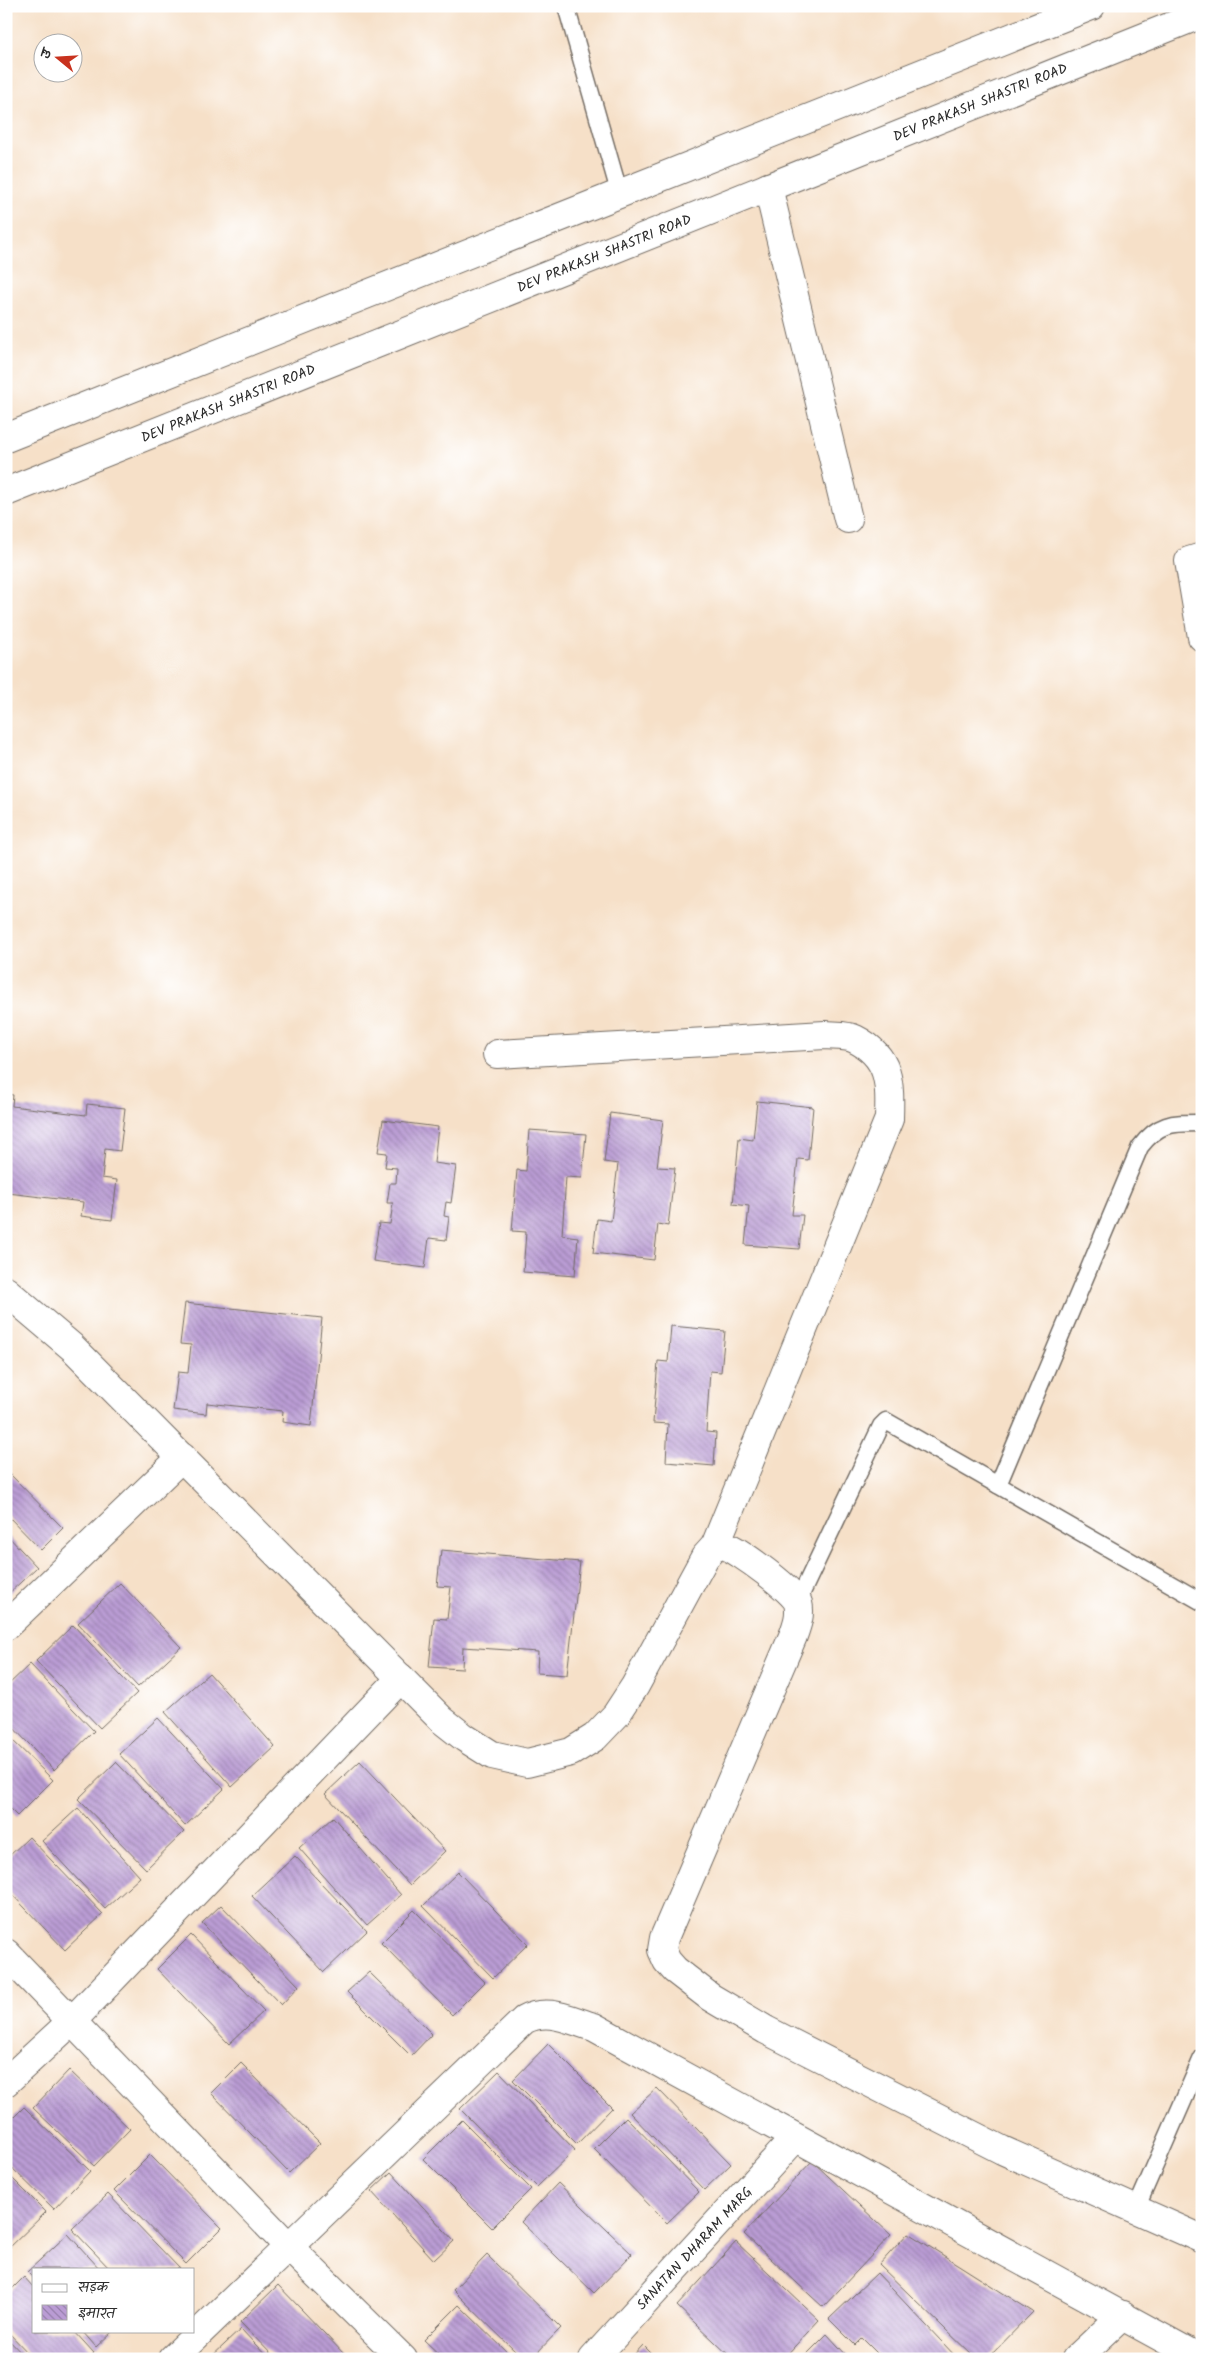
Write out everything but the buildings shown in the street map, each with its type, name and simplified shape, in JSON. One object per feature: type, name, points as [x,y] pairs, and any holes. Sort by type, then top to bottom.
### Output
[{"type":"street","points":[[6,438],[1091,6]]},
{"type":"street","name":"DEV PRAKASH SHASTRI ROAD","points":[[6,492],[1202,14]]},
{"type":"street","points":[[768,187],[848,519]]},
{"type":"street","points":[[1202,557],[1189,561],[1202,637]]},
{"type":"street","points":[[6,1291],[72,1347],[442,1720],[465,1738],[492,1755],[527,1763],[571,1752],[595,1737],[616,1715],[635,1686],[705,1557],[715,1546],[889,1119],[890,1083],[880,1057],[854,1038],[825,1035],[497,1054]]},
{"type":"street","points":[[6,1626],[182,1457]]},
{"type":"street","points":[[715,1546],[724,1545],[735,1550],[790,1590],[798,1601],[800,1615],[793,1636],[664,1938],[662,1950],[666,1961],[710,1997],[783,2040],[1002,2150],[1202,2239]]},
{"type":"street","points":[[6,2082],[71,2022],[401,1678]]},
{"type":"street","points":[[6,1953],[289,2247],[403,2359]]},
{"type":"street","points":[[172,2359],[524,2020],[536,2013],[553,2014],[594,2027],[1201,2359]]},
{"type":"street","name":"SANATAN DHARAM MARG","points":[[593,2359],[795,2138]]},
{"type":"street","points":[[1076,2359],[1123,2315]]},
{"type":"lane","points":[[566,6],[620,195]]},
{"type":"lane","points":[[998,1484],[1140,1147],[1152,1132],[1173,1123],[1202,1123]]},
{"type":"lane","points":[[798,1601],[883,1422],[891,1422],[1202,1602]]},
{"type":"lane","points":[[1136,2209],[1202,2058]]}]
